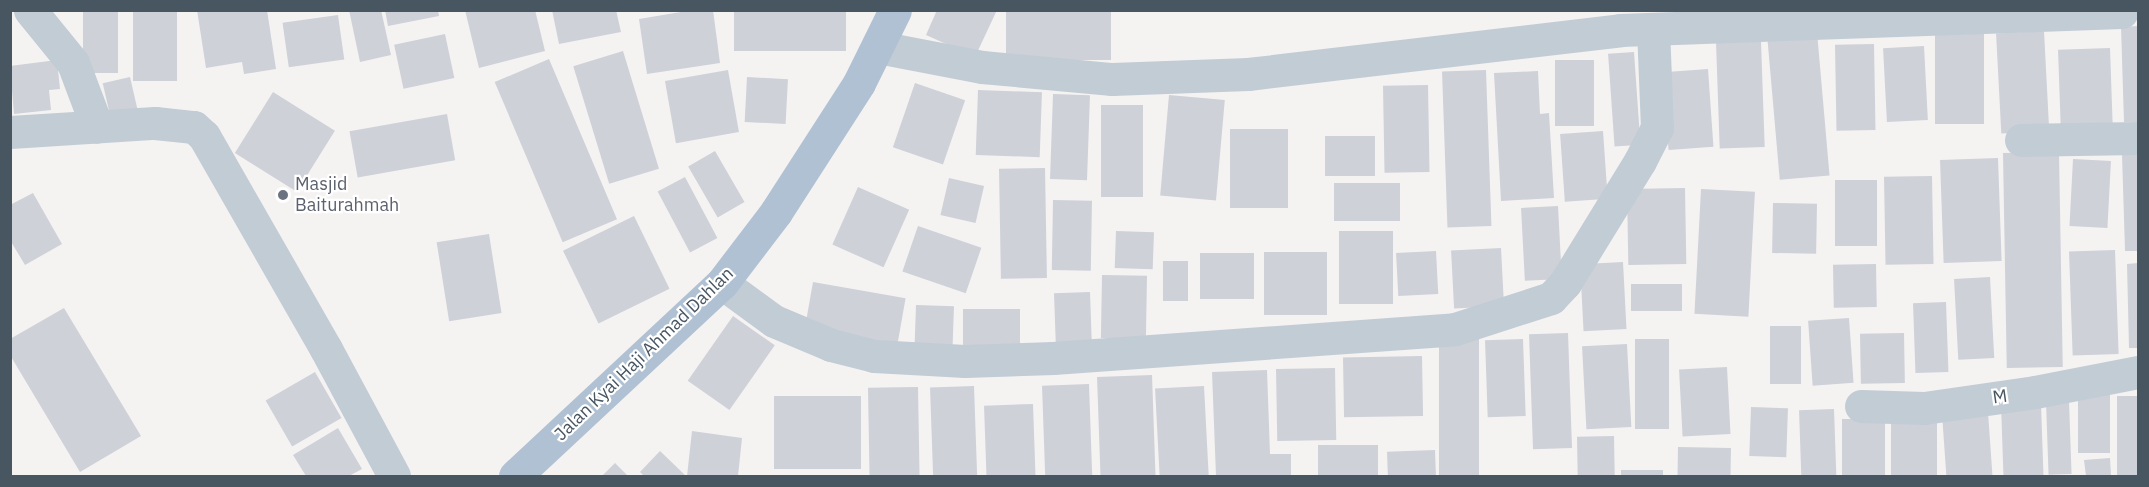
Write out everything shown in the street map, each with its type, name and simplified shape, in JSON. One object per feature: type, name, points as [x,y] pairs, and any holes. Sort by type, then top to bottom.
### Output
[{"type":"main road","name":"Jalan Kyai Haji Ahmad Dahlan","points":[[515,477],[722,283],[776,212],[859,83],[895,10]]},
{"type":"street","points":[[30,10],[73,63],[97,127]]},
{"type":"street","points":[[878,47],[982,67],[1112,79],[1248,74],[1620,30],[1653,29],[1756,18],[2122,12]]},
{"type":"street","points":[[722,283],[774,321],[831,345],[874,356],[965,361],[1053,358],[1455,329],[1551,298],[1565,283],[1640,161],[1657,128],[1653,29]]},
{"type":"street","points":[[10,132],[155,123],[187,124],[194,127],[204,136],[326,349],[394,477]]},
{"type":"street","points":[[2021,140],[2139,138]]},
{"type":"street","name":"M","points":[[1861,406],[1924,408],[2036,392],[2139,372]]},
{"type":"building","points":[[83,10],[118,10],[118,73],[83,73]]},
{"type":"building","points":[[133,10],[177,10],[177,81],[133,81]]},
{"type":"building","points":[[197,10],[267,10],[276,69],[244,74],[242,62],[206,68]]},
{"type":"building","points":[[349,10],[381,10],[391,55],[360,62]]},
{"type":"building","points":[[385,10],[438,10],[439,16],[388,26]]},
{"type":"building","points":[[465,10],[535,10],[545,51],[479,68]]},
{"type":"building","points":[[552,10],[616,10],[621,32],[559,44]]},
{"type":"building","points":[[693,10],[713,10],[720,63],[647,74],[639,19]]},
{"type":"building","points":[[734,10],[846,10],[846,51],[734,51]]},
{"type":"building","points":[[937,10],[997,10],[975,57],[926,35]]},
{"type":"building","points":[[1006,10],[1111,10],[1111,60],[1006,60]]},
{"type":"building","points":[[338,15],[344,60],[289,67],[283,23]]},
{"type":"building","points":[[2138,26],[2138,122],[2124,122],[2121,27]]},
{"type":"building","points":[[1935,29],[1984,29],[1984,124],[1935,124]]},
{"type":"building","points":[[2044,31],[2049,131],[2001,133],[1996,34]]},
{"type":"building","points":[[1817,32],[1830,175],[1780,180],[1767,36]]},
{"type":"building","points":[[445,34],[454,78],[403,89],[394,45]]},
{"type":"building","points":[[1761,41],[1765,147],[1720,149],[1716,43]]},
{"type":"building","points":[[1874,44],[1876,130],[1837,131],[1835,45]]},
{"type":"building","points":[[1924,46],[1928,120],[1887,122],[1883,48]]},
{"type":"building","points":[[2110,48],[2113,133],[2061,135],[2058,50]]},
{"type":"building","points":[[623,51],[659,169],[609,184],[573,66]]},
{"type":"building","points":[[1634,52],[1640,145],[1615,147],[1608,54]]},
{"type":"building","points":[[549,59],[617,219],[563,242],[495,82]]},
{"type":"building","points":[[57,60],[60,89],[49,90],[51,110],[14,114],[10,66]]},
{"type":"building","points":[[1555,60],[1594,60],[1594,126],[1555,126]]},
{"type":"building","points":[[1708,69],[1713,147],[1669,150],[1663,72]]},
{"type":"building","points":[[728,70],[739,132],[676,143],[665,81]]},
{"type":"building","points":[[1486,70],[1491,226],[1447,227],[1442,72]]},
{"type":"building","points":[[1538,71],[1540,114],[1549,113],[1554,198],[1501,201],[1494,73]]},
{"type":"building","points":[[130,77],[139,117],[112,123],[103,83]]},
{"type":"building","points":[[747,77],[788,79],[786,124],[745,122]]},
{"type":"building","points":[[915,83],[965,100],[943,165],[893,147]]},
{"type":"building","points":[[1428,85],[1430,172],[1385,173],[1383,86]]},
{"type":"building","points":[[978,90],[1042,92],[1040,157],[976,155]]},
{"type":"building","points":[[273,92],[335,131],[297,192],[235,153]]},
{"type":"building","points":[[1053,94],[1090,95],[1087,180],[1050,179]]},
{"type":"building","points":[[1169,95],[1225,100],[1216,200],[1160,196]]},
{"type":"building","points":[[1101,105],[1143,105],[1143,197],[1101,197]]},
{"type":"building","points":[[447,114],[455,160],[358,177],[350,131]]},
{"type":"building","points":[[1230,129],[1288,129],[1288,208],[1230,208]]},
{"type":"building","points":[[1603,131],[1608,199],[1565,202],[1560,134]]},
{"type":"building","points":[[1325,136],[1375,136],[1375,176],[1325,176]]},
{"type":"building","points":[[715,151],[744,202],[718,218],[688,166]]},
{"type":"building","points":[[2059,152],[2063,367],[2007,368],[2003,153]]},
{"type":"building","points":[[2122,154],[2138,154],[2138,251],[2125,251]]},
{"type":"building","points":[[1998,158],[2002,261],[1944,263],[1940,160]]},
{"type":"building","points":[[2073,159],[2111,161],[2107,228],[2069,226]]},
{"type":"building","points":[[1045,168],[1047,278],[1001,279],[999,169]]},
{"type":"building","points":[[1932,176],[1934,264],[1886,265],[1884,177]]},
{"type":"building","points":[[685,177],[717,238],[690,252],[658,192]]},
{"type":"building","points":[[949,178],[984,186],[976,223],[940,215]]},
{"type":"building","points":[[1835,180],[1877,180],[1877,246],[1835,246]]},
{"type":"building","points":[[1334,183],[1400,183],[1400,221],[1334,221]]},
{"type":"building","points":[[858,187],[909,210],[884,267],[832,245]]},
{"type":"building","points":[[1685,188],[1686,264],[1628,265],[1627,189]]},
{"type":"building","points":[[1701,189],[1755,192],[1748,317],[1694,314]]},
{"type":"building","points":[[33,193],[62,244],[25,265],[10,240],[10,205]]},
{"type":"building","points":[[1053,200],[1092,201],[1091,271],[1052,270]]},
{"type":"building","points":[[1773,203],[1817,204],[1816,254],[1772,253]]},
{"type":"building","points":[[1558,206],[1562,279],[1525,281],[1521,208]]},
{"type":"building","points":[[634,216],[670,289],[599,323],[563,251]]},
{"type":"building","points":[[918,226],[981,248],[966,293],[902,271]]},
{"type":"building","points":[[1116,231],[1154,232],[1153,269],[1115,268]]},
{"type":"building","points":[[1339,231],[1393,231],[1393,304],[1339,304]]},
{"type":"building","points":[[489,234],[502,313],[449,321],[437,242]]},
{"type":"building","points":[[1501,248],[1504,306],[1454,309],[1451,251]]},
{"type":"building","points":[[2115,250],[2119,354],[2073,356],[2069,252]]},
{"type":"building","points":[[1436,251],[1438,294],[1398,296],[1396,253]]},
{"type":"building","points":[[1264,252],[1327,252],[1327,315],[1264,315]]},
{"type":"building","points":[[1200,253],[1254,253],[1254,299],[1200,299]]},
{"type":"building","points":[[1163,261],[1188,261],[1188,301],[1163,301]]},
{"type":"building","points":[[1623,262],[1627,329],[1584,331],[1580,264]]},
{"type":"building","points":[[2138,263],[2138,348],[2129,348],[2127,264]]},
{"type":"building","points":[[1876,264],[1877,307],[1834,308],[1833,265]]},
{"type":"building","points":[[1102,275],[1147,276],[1146,339],[1101,338]]},
{"type":"building","points":[[1990,277],[1994,358],[1958,360],[1954,279]]},
{"type":"building","points":[[813,282],[906,298],[897,348],[804,331]]},
{"type":"building","points":[[1631,284],[1682,284],[1682,311],[1631,311]]},
{"type":"building","points":[[1090,292],[1092,341],[1056,342],[1054,293]]},
{"type":"building","points":[[1946,302],[1948,372],[1915,373],[1913,303]]},
{"type":"building","points":[[916,305],[954,306],[953,348],[915,347]]},
{"type":"building","points":[[64,308],[141,436],[80,472],[10,355],[10,339]]},
{"type":"building","points":[[963,309],[1020,309],[1020,352],[963,352]]},
{"type":"building","points":[[733,316],[775,345],[729,410],[688,381]]},
{"type":"building","points":[[1849,318],[1854,383],[1813,386],[1808,321]]},
{"type":"building","points":[[1770,326],[1801,326],[1801,384],[1770,384]]},
{"type":"building","points":[[1568,333],[1572,448],[1533,449],[1529,334]]},
{"type":"building","points":[[1904,333],[1905,383],[1861,384],[1860,334]]},
{"type":"building","points":[[1439,338],[1479,338],[1479,476],[1439,476]]},
{"type":"building","points":[[1523,339],[1526,416],[1488,417],[1485,340]]},
{"type":"building","points":[[1635,339],[1669,339],[1669,429],[1635,429]]},
{"type":"building","points":[[1627,344],[1631,427],[1586,429],[1582,346]]},
{"type":"building","points":[[1422,356],[1423,416],[1344,417],[1343,357]]},
{"type":"building","points":[[1727,367],[1731,434],[1683,436],[1679,370]]},
{"type":"building","points":[[1335,368],[1336,440],[1277,441],[1276,369]]},
{"type":"building","points":[[1267,370],[1270,454],[1291,454],[1291,476],[1216,476],[1212,372]]},
{"type":"building","points":[[315,372],[342,418],[292,446],[266,400]]},
{"type":"building","points":[[1152,375],[1156,476],[1100,476],[1097,377]]},
{"type":"building","points":[[1089,384],[1092,476],[1045,476],[1042,386]]},
{"type":"building","points":[[974,386],[977,476],[933,476],[930,388]]},
{"type":"building","points":[[1204,386],[1209,476],[1160,476],[1155,389]]},
{"type":"building","points":[[918,387],[920,476],[870,476],[868,388]]},
{"type":"building","points":[[2078,395],[2110,395],[2110,453],[2078,453]]},
{"type":"building","points":[[774,396],[861,396],[861,469],[774,469]]},
{"type":"building","points":[[2117,396],[2138,396],[2138,476],[2117,476]]},
{"type":"building","points":[[2069,401],[2072,474],[2049,475],[2046,402]]},
{"type":"building","points":[[1033,404],[1036,476],[986,476],[984,406]]},
{"type":"building","points":[[2041,404],[2044,476],[2003,476],[2001,405]]},
{"type":"building","points":[[1751,407],[1788,408],[1786,457],[1749,456]]},
{"type":"building","points":[[1834,409],[1836,476],[1801,476],[1799,410]]},
{"type":"building","points":[[1988,412],[1992,476],[1946,476],[1942,415]]},
{"type":"building","points":[[1891,416],[1937,416],[1937,476],[1891,476]]},
{"type":"building","points":[[1842,419],[1885,419],[1885,476],[1842,476]]},
{"type":"building","points":[[338,428],[362,469],[349,476],[306,476],[293,455]]},
{"type":"building","points":[[692,431],[742,438],[738,476],[687,476]]},
{"type":"building","points":[[1614,436],[1615,476],[1578,476],[1577,437]]},
{"type":"building","points":[[1318,445],[1378,445],[1378,476],[1318,476]]},
{"type":"building","points":[[1678,447],[1731,448],[1731,476],[1677,476]]},
{"type":"building","points":[[1435,450],[1436,476],[1388,476],[1387,452]]},
{"type":"building","points":[[660,451],[686,476],[644,476],[640,472]]},
{"type":"building","points":[[2110,458],[2111,476],[2086,476],[2084,460]]},
{"type":"building","points":[[615,463],[628,476],[602,476]]},
{"type":"building","points":[[1621,470],[1663,470],[1663,476],[1621,476]]},
{"type":"place","name":"Masjid Baiturahmah","points":[[283,195]]}]
